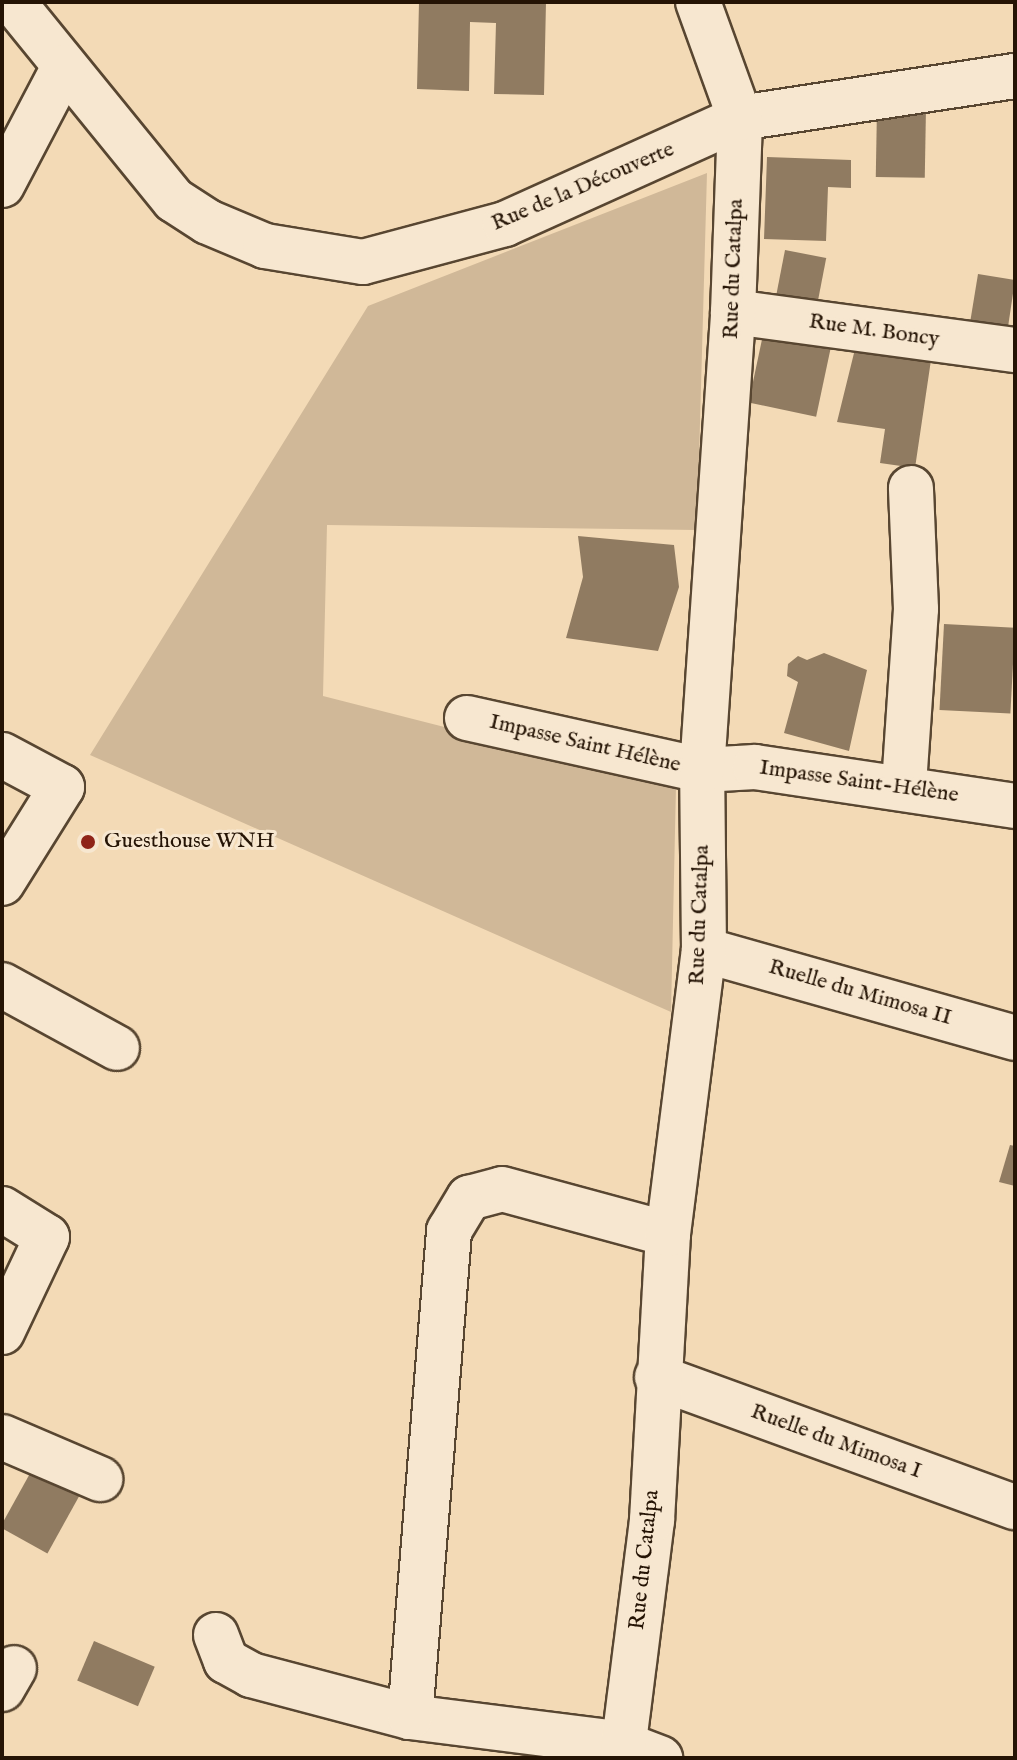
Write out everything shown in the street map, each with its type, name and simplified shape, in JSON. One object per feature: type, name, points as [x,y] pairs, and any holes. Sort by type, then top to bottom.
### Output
[{"type":"street","points":[[698,2],[740,118]]},
{"type":"street","name":"Rue de la Découverte","points":[[26,7],[64,67],[174,200],[208,222],[265,246],[363,262],[505,224],[740,118],[1015,76]]},
{"type":"street","points":[[2,185],[64,67]]},
{"type":"street","name":"Rue du Catalpa","points":[[635,1753],[668,1234],[704,950],[702,770],[733,312],[740,118]]},
{"type":"street","name":"Rue M. Boncy","points":[[733,312],[1015,350]]},
{"type":"street","points":[[904,785],[916,609],[911,488]]},
{"type":"street","name":"Impasse Saint Hélène","points":[[467,718],[702,770]]},
{"type":"street","points":[[2,755],[62,787],[2,883]]},
{"type":"street","name":"Impasse Saint-Hélène","points":[[702,770],[755,767],[904,785],[1015,806]]},
{"type":"street","name":"Ruelle du Mimosa II","points":[[704,950],[1015,1038]]},
{"type":"street","points":[[2,985],[117,1048]]},
{"type":"street","points":[[410,1717],[449,1231],[469,1198],[502,1189],[668,1234]]},
{"type":"street","points":[[2,1209],[47,1237],[2,1332]]},
{"type":"street","name":"Ruelle du Mimosa I","points":[[657,1377],[1015,1507]]},
{"type":"street","points":[[2,1437],[100,1479]]},
{"type":"street","points":[[216,1635],[226,1661],[251,1675],[410,1717],[635,1753]]},
{"type":"shaded area","points":[[707,173],[697,530],[327,525],[323,696],[676,786],[671,1012],[90,755],[368,306]]},
{"type":"building","points":[[419,2],[546,2],[544,95],[494,94],[496,23],[470,22],[469,91],[417,89]]},
{"type":"building","points":[[877,107],[926,108],[925,178],[876,177]]},
{"type":"building","points":[[767,157],[851,160],[851,188],[828,187],[826,241],[764,239]]},
{"type":"building","points":[[785,250],[826,258],[817,304],[776,296]]},
{"type":"building","points":[[978,274],[1015,280],[1008,327],[969,329]]},
{"type":"building","points":[[764,330],[831,344],[816,417],[749,402]]},
{"type":"building","points":[[855,349],[931,360],[915,468],[880,463],[885,429],[837,422]]},
{"type":"building","points":[[578,536],[674,545],[679,587],[658,651],[566,638],[583,577]]},
{"type":"building","points":[[944,624],[1015,628],[1010,714],[939,710]]},
{"type":"building","points":[[824,653],[867,670],[849,751],[784,733],[798,682],[787,676],[788,664],[798,656],[807,660]]},
{"type":"building","points":[[1010,1145],[1015,1146],[1015,1186],[999,1182]]},
{"type":"building","points":[[38,1459],[85,1485],[47,1553],[2,1528]]},
{"type":"building","points":[[94,1641],[155,1667],[138,1706],[77,1681]]},
{"type":"place","name":"Guesthouse WNH","points":[[88,842]]}]
